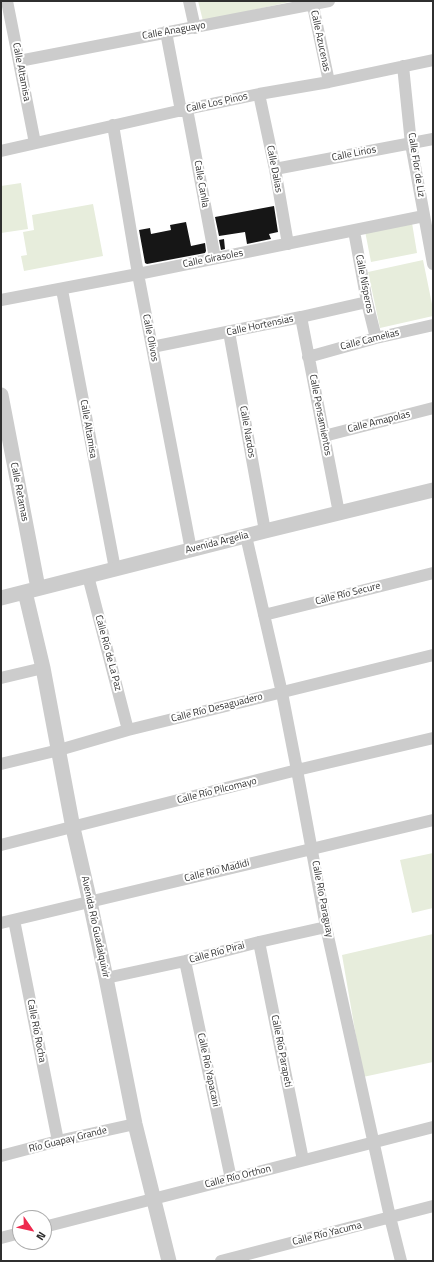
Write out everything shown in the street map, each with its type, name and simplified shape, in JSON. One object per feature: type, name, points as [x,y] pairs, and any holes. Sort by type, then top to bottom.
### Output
[{"type":"street","name":"Calle Altamisa","points":[[7,1],[35,143]]},
{"type":"street","points":[[189,1],[195,28]]},
{"type":"street","name":"Calle Anaguayo","points":[[19,61],[166,32],[195,28],[312,3],[329,1]]},
{"type":"street","name":"Calle Azucenas","points":[[312,3],[329,82]]},
{"type":"street","name":"Calle Canlla","points":[[166,32],[215,258]]},
{"type":"street","name":"Calle Los Pinos","points":[[1,151],[113,125],[259,94],[329,82],[433,60]]},
{"type":"street","name":"Calle Flor de Liz","points":[[403,66],[411,144],[433,264]]},
{"type":"street","name":"Calle Dalias","points":[[259,94],[275,169],[288,244]]},
{"type":"street","name":"Calle Olivos","points":[[113,125],[138,274],[190,550]]},
{"type":"street","name":"Calle Lirios","points":[[275,169],[433,139]]},
{"type":"street","name":"Calle Girasoles","points":[[1,300],[424,216]]},
{"type":"street","name":"Calle Nísperos","points":[[354,231],[367,302],[376,338]]},
{"type":"street","name":"Calle Altamisa","points":[[61,289],[65,302],[115,569]]},
{"type":"street","name":"Calle Hortensias","points":[[152,347],[367,302]]},
{"type":"street","name":"Calle Pensamientos","points":[[301,317],[339,513]]},
{"type":"street","name":"Calle Camelias","points":[[308,357],[376,338],[433,325]]},
{"type":"street","name":"Calle Nardos","points":[[229,332],[265,531]]},
{"type":"street","name":"Calle Retamas","points":[[1,395],[32,590]]},
{"type":"street","name":"Calle Amapolas","points":[[324,436],[433,408]]},
{"type":"street","name":"Avenida Argelia","points":[[1,598],[433,490]]},
{"type":"street","name":"Calle Río Paraguay","points":[[246,536],[282,693],[326,927],[390,1218],[401,1261]]},
{"type":"street","name":"Calle Río Secure","points":[[264,615],[433,573]]},
{"type":"street","name":"Calle Río de La Paz","points":[[88,576],[128,730]]},
{"type":"street","name":"Avenida Río Guadalquivir","points":[[32,590],[43,668],[73,828],[106,978],[135,1124],[169,1261]]},
{"type":"street","name":"Calle Río Desaguadero","points":[[1,764],[59,750],[128,730],[433,655]]},
{"type":"street","points":[[1,678],[43,668]]},
{"type":"street","name":"Calle Río Pilcomayo","points":[[1,845],[73,828],[297,770],[433,738]]},
{"type":"street","name":"Calle Río Madidi","points":[[1,923],[433,820]]},
{"type":"street","name":"Calle Río Rocha","points":[[14,920],[58,1141]]},
{"type":"street","name":"Calle Río Pirai","points":[[106,978],[185,962],[259,942],[326,927]]},
{"type":"street","name":"Calle Río Parapeti","points":[[259,942],[303,1160]]},
{"type":"street","name":"Calle Río Yapacani","points":[[185,962],[231,1179]]},
{"type":"street","name":"Río Guapay Grande","points":[[1,1156],[58,1141],[135,1124]]},
{"type":"street","name":"Calle Río Orthon","points":[[52,1225],[433,1127]]},
{"type":"street","name":"Calle Río Yacuma","points":[[221,1261],[433,1206]]},
{"type":"street","points":[[1,1238],[12,1235]]},
{"type":"green space","points":[[198,1],[294,1],[203,21]]},
{"type":"green space","points":[[21,183],[28,229],[1,233],[1,186]]},
{"type":"green space","points":[[93,204],[103,256],[24,271],[21,256],[27,255],[23,232],[34,230],[32,215]]},
{"type":"green space","points":[[412,223],[417,253],[371,262],[365,231]]},
{"type":"green space","points":[[423,260],[433,309],[433,316],[380,328],[368,272]]},
{"type":"green space","points":[[433,853],[433,908],[412,913],[400,860]]},
{"type":"green space","points":[[433,934],[433,1062],[363,1077],[342,955]]},
{"type":"building","points":[[274,206],[278,232],[269,234],[271,239],[247,244],[245,232],[219,236],[215,217]]},
{"type":"building","points":[[186,222],[191,246],[205,243],[205,253],[147,264],[145,263],[139,230],[150,228],[151,234],[171,230],[170,225]]},
{"type":"building","points":[[224,239],[225,249],[221,250],[219,240]]}]
